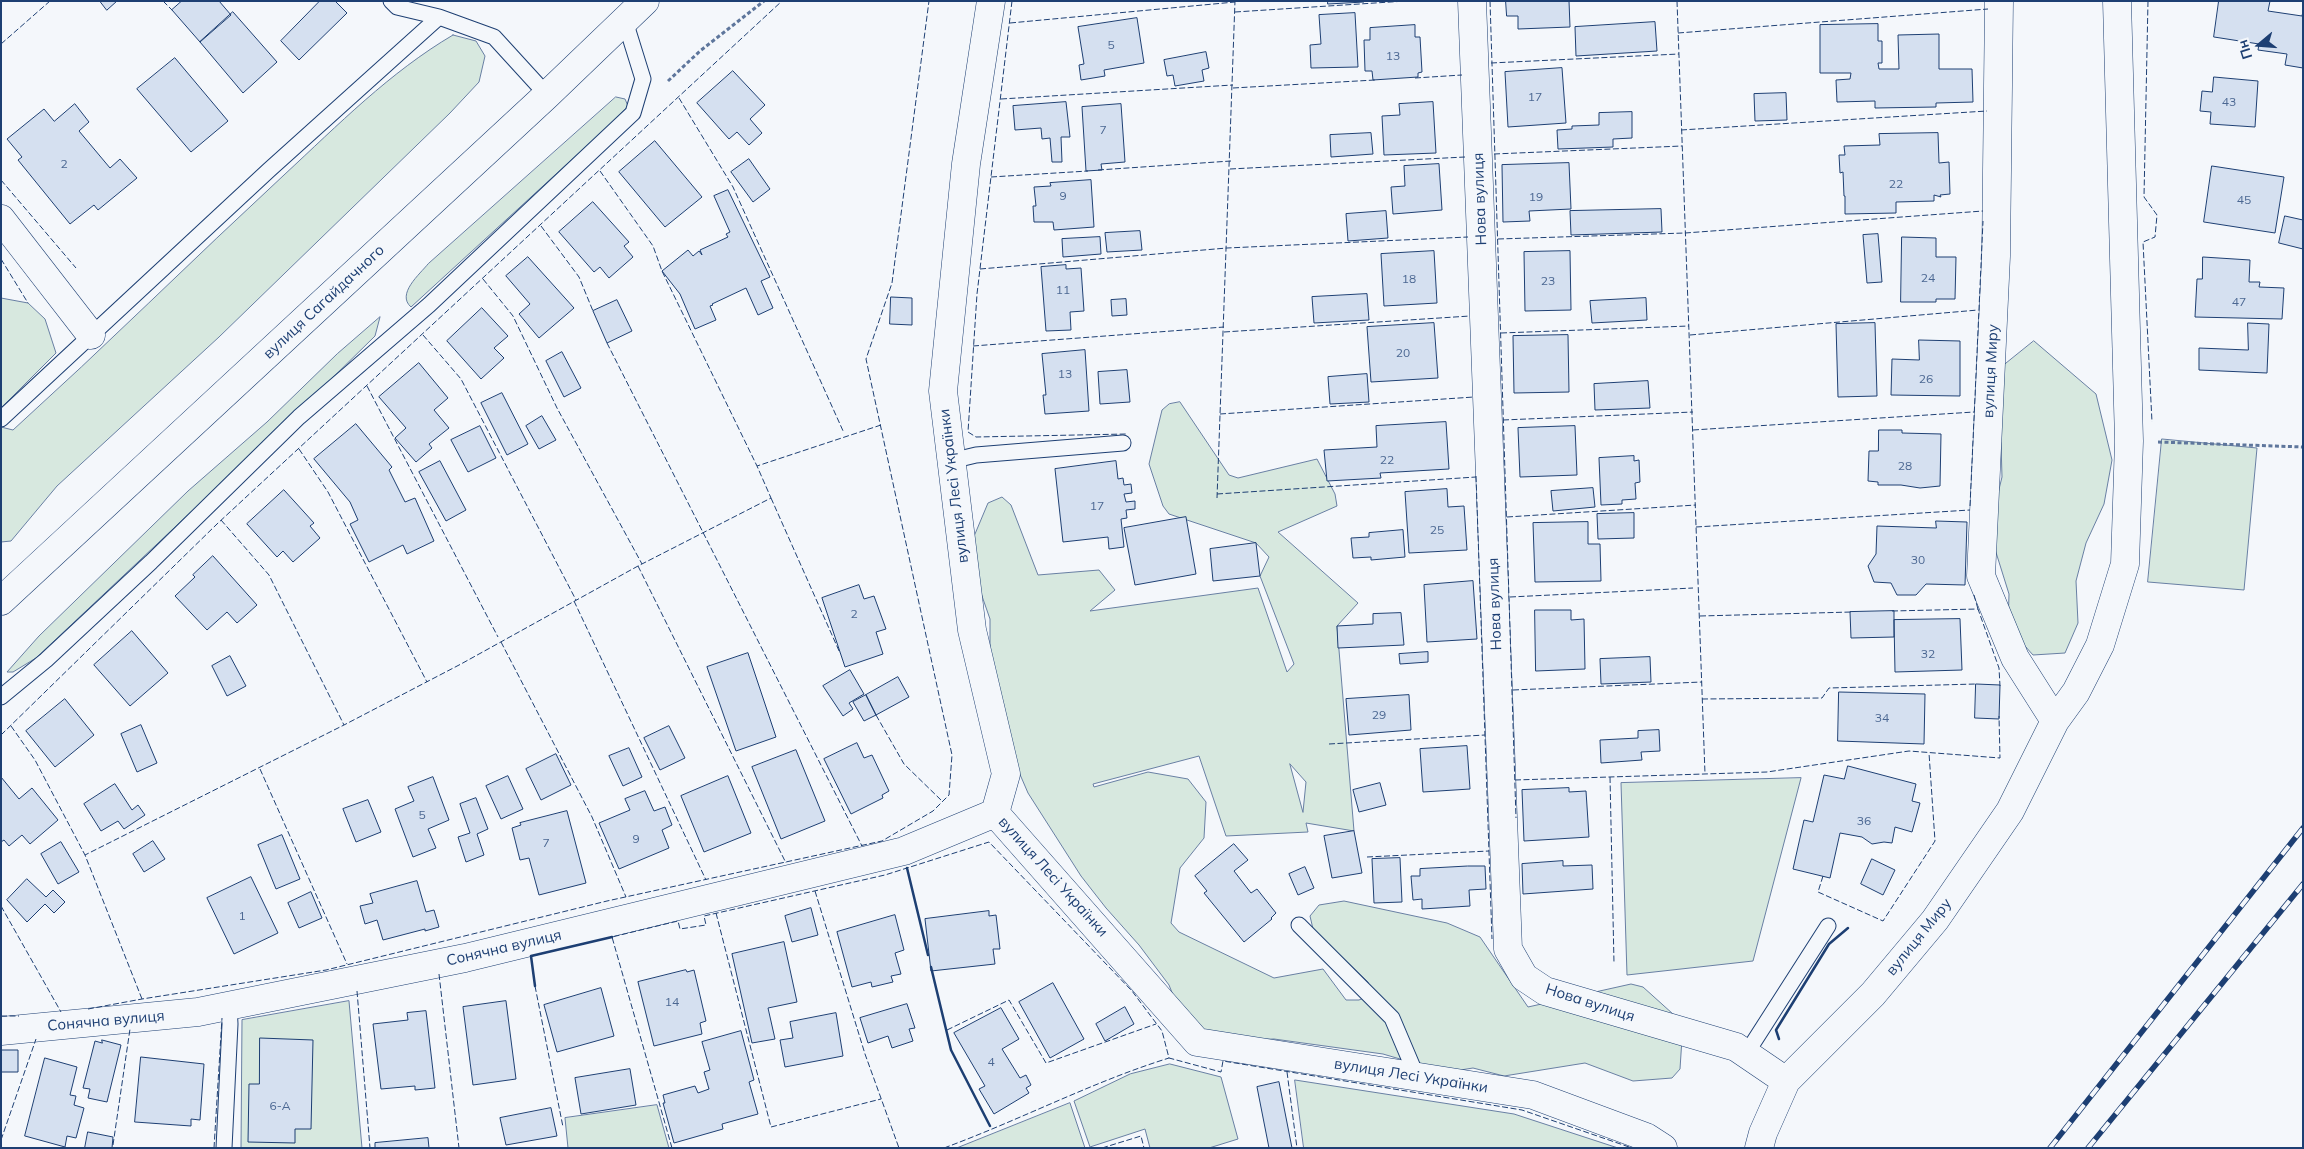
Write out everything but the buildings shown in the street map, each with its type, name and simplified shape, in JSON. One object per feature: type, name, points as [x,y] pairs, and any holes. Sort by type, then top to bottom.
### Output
[{"type":"street","name":"вулиця Сагайдачного","points":[[1,602],[547,95],[645,1]]},
{"type":"street","name":"вулиця Лесі Українки","points":[[991,1],[966,164],[943,391],[972,630],[1006,774],[995,813],[1016,834],[1197,1042],[1533,1095],[1646,1137],[1662,1148]]},
{"type":"street","name":"Нова вулиця","points":[[1472,1],[1508,949],[1524,977],[1545,991],[1741,1050]]},
{"type":"street","name":"вулиця Миру","points":[[1999,1],[1996,256],[1981,576],[2015,658],[2055,721]]},
{"type":"street","name":"вулиця Миру","points":[[1786,1081],[1873,994],[1936,920],[2010,811],[2055,721],[2076,692],[2100,645],[2125,564],[2129,442],[2117,1]]},
{"type":"street","points":[[1,219],[91,335]]},
{"type":"street","name":"Сонячна вулиця","points":[[1,1031],[198,1012],[465,958],[904,851],[995,813]]},
{"type":"street","points":[[1741,1050],[1786,1081],[1763,1133],[1759,1148]]},
{"type":"lane","points":[[391,1],[398,7],[439,17],[494,37],[547,95]]},
{"type":"lane","points":[[1,419],[269,170],[439,17]]},
{"type":"lane","points":[[1,697],[46,660],[151,562],[299,417],[429,304],[633,113],[643,79],[626,21]]},
{"type":"lane","points":[[951,461],[976,455],[1123,442]]},
{"type":"lane","points":[[1299,926],[1392,1018],[1417,1077]]},
{"type":"lane","points":[[1741,1050],[1828,926]]},
{"type":"lane","points":[[224,1148],[230,1024],[229,1006]]},
{"type":"path","points":[[633,113],[700,51],[764,1]]},
{"type":"path","points":[[2129,442],[2303,447]]},
{"type":"shaded area","points":[[453,35],[476,41],[485,56],[479,82],[450,113],[219,337],[57,486],[11,541],[1,542],[1,427],[13,430],[345,118],[408,65]]},
{"type":"shaded area","points":[[616,97],[625,99],[628,106],[615,120],[411,307],[407,302],[408,290],[428,264]]},
{"type":"shaded area","points":[[1,298],[28,303],[45,319],[56,353],[1,408]]},
{"type":"shaded area","points":[[380,317],[375,336],[311,399],[36,658],[13,672],[7,672],[39,636],[188,491],[267,422],[337,354]]},
{"type":"shaded area","points":[[2034,341],[2096,394],[2112,460],[2104,504],[2086,543],[2076,581],[2078,623],[2065,653],[2033,655],[2008,627],[2009,594],[1989,530],[2002,477],[2001,443],[1983,392],[2000,368]]},
{"type":"shaded area","points":[[1180,402],[1229,475],[1238,478],[1317,459],[1335,494],[1337,506],[1278,532],[1358,603],[1337,626],[1354,831],[1306,823],[1308,832],[1226,836],[1199,756],[1093,784],[1094,787],[1148,772],[1188,779],[1206,802],[1204,838],[1180,868],[1171,923],[1179,932],[1274,978],[1323,969],[1346,1000],[1359,1000],[1372,994],[1368,982],[1313,929],[1310,916],[1319,905],[1344,901],[1447,923],[1480,937],[1528,1007],[1631,984],[1643,987],[1683,1023],[1680,1069],[1672,1078],[1633,1081],[1585,1063],[1504,1076],[1473,1068],[1417,1077],[1400,1059],[1383,1054],[1274,1039],[1247,1040],[1203,1032],[1179,1010],[1169,985],[1139,945],[1081,876],[1028,793],[1006,742],[990,691],[990,619],[967,553],[988,503],[1002,497],[1011,505],[1038,575],[1099,570],[1115,590],[1090,611],[1258,588],[1287,672],[1294,664],[1260,576],[1269,557],[1256,543],[1169,514],[1163,506],[1149,464],[1162,410],[1169,404]],"holes":[[[1290,764],[1306,782],[1303,812]]]},
{"type":"shaded area","points":[[2162,439],[2257,448],[2244,590],[2148,582]]},
{"type":"shaded area","points":[[1801,778],[1753,961],[1627,975],[1621,783]]},
{"type":"shaded area","points":[[349,1001],[362,1148],[241,1148],[242,1020]]},
{"type":"shaded area","points":[[1170,1064],[1221,1077],[1238,1139],[1209,1148],[1150,1148],[1145,1129],[1090,1147],[1074,1101],[1130,1074]]},
{"type":"shaded area","points":[[1295,1080],[1514,1114],[1618,1148],[1304,1148]]},
{"type":"shaded area","points":[[1070,1103],[1085,1148],[957,1148]]},
{"type":"shaded area","points":[[657,1105],[669,1148],[568,1148],[565,1118]]},
{"type":"railway","points":[[2050,1148],[2303,828]]},
{"type":"railway","points":[[2088,1148],[2303,884]]},
{"type":"fence","points":[[1,44],[50,1]]},
{"type":"fence","points":[[163,1],[172,10]]},
{"type":"fence","points":[[1,735],[217,524],[782,1]]},
{"type":"fence","points":[[88,1009],[326,970],[607,901],[882,841],[933,811],[949,795],[952,755],[866,359],[892,283],[929,1]]},
{"type":"fence","points":[[1012,1],[977,294],[968,432],[976,437],[1127,434]]},
{"type":"fence","points":[[1217,498],[1235,1]]},
{"type":"fence","points":[[1235,12],[1406,1]]},
{"type":"fence","points":[[1490,1],[1516,818]]},
{"type":"fence","points":[[1677,1],[1705,774]]},
{"type":"fence","points":[[2148,1],[2144,197],[2157,215],[2155,237],[2143,242],[2152,422]]},
{"type":"fence","points":[[1010,23],[1235,2]]},
{"type":"fence","points":[[1678,33],[1988,9]]},
{"type":"fence","points":[[1491,63],[1679,54]]},
{"type":"fence","points":[[1415,78],[1462,75]]},
{"type":"fence","points":[[1233,88],[1375,80]]},
{"type":"fence","points":[[1001,99],[1233,85]]},
{"type":"fence","points":[[679,98],[733,187],[844,433]]},
{"type":"fence","points":[[1681,130],[1987,111]]},
{"type":"fence","points":[[1494,154],[1682,146]]},
{"type":"fence","points":[[1230,169],[1465,157]]},
{"type":"fence","points":[[1098,170],[1231,161]]},
{"type":"fence","points":[[600,171],[653,246],[662,271],[757,466]]},
{"type":"fence","points":[[991,177],[1088,171]]},
{"type":"fence","points":[[1,180],[76,268]]},
{"type":"fence","points":[[1498,239],[1685,233],[1983,211]]},
{"type":"fence","points":[[1970,506],[1983,221]]},
{"type":"fence","points":[[541,226],[579,277],[593,311]]},
{"type":"fence","points":[[980,269],[1227,248],[1468,237]]},
{"type":"fence","points":[[1,259],[28,303]]},
{"type":"fence","points":[[483,279],[513,316],[557,408],[642,564]]},
{"type":"fence","points":[[1690,335],[1978,310]]},
{"type":"fence","points":[[1224,332],[1470,316]]},
{"type":"fence","points":[[1501,333],[1689,326]]},
{"type":"fence","points":[[973,346],[1224,327]]},
{"type":"fence","points":[[423,335],[461,379],[576,600]]},
{"type":"fence","points":[[607,343],[862,846]]},
{"type":"fence","points":[[367,386],[498,637]]},
{"type":"fence","points":[[1220,414],[1474,397]]},
{"type":"fence","points":[[1503,420],[1693,412]]},
{"type":"fence","points":[[1693,430],[1974,412]]},
{"type":"fence","points":[[142,999],[85,855],[344,725],[461,664],[638,566],[771,498],[757,466],[881,425]]},
{"type":"fence","points":[[299,449],[328,492],[427,682]]},
{"type":"fence","points":[[1476,476],[1492,939]]},
{"type":"fence","points":[[1217,494],[1476,477]]},
{"type":"fence","points":[[771,498],[840,653]]},
{"type":"fence","points":[[1507,517],[1696,505]]},
{"type":"fence","points":[[1696,527],[1970,510]]},
{"type":"fence","points":[[221,520],[269,575],[344,725]]},
{"type":"fence","points":[[638,566],[786,863]]},
{"type":"fence","points":[[1510,597],[1693,588]]},
{"type":"fence","points":[[1974,595],[1978,609]]},
{"type":"fence","points":[[574,601],[706,880]]},
{"type":"fence","points":[[1892,611],[1978,609],[1999,668],[2000,686]]},
{"type":"fence","points":[[1700,616],[1852,612]]},
{"type":"fence","points":[[501,642],[592,817],[626,897]]},
{"type":"fence","points":[[1513,690],[1702,682]]},
{"type":"fence","points":[[1702,699],[1822,698],[1829,688],[1976,684]]},
{"type":"fence","points":[[876,715],[904,764],[942,801]]},
{"type":"fence","points":[[1515,780],[1767,772],[1909,751],[2000,758],[1999,716]]},
{"type":"fence","points":[[11,726],[35,760],[85,855]]},
{"type":"fence","points":[[1329,744],[1485,735]]},
{"type":"fence","points":[[1823,876],[1818,892],[1883,921],[1935,841],[1929,753]]},
{"type":"fence","points":[[260,769],[347,964]]},
{"type":"fence","points":[[1610,777],[1614,963]]},
{"type":"fence","points":[[672,1148],[612,937],[678,921],[680,929],[706,925],[704,916],[885,875],[989,842],[1132,991],[1162,1031],[1169,1058],[1221,1072],[1223,1061],[1522,1110],[1632,1148]]},
{"type":"fence","points":[[1367,857],[1489,851]]},
{"type":"fence","points":[[815,891],[865,1054],[899,1148]]},
{"type":"fence","points":[[1,906],[61,1012]]},
{"type":"fence","points":[[716,913],[771,1127],[881,1099]]},
{"type":"fence","points":[[439,974],[459,1148]]},
{"type":"fence","points":[[535,986],[563,1127]]},
{"type":"fence","points":[[357,991],[370,1148]]},
{"type":"fence","points":[[947,1030],[1009,1000],[1046,1063],[1156,1024]]},
{"type":"fence","points":[[1,1016],[19,1016]]},
{"type":"fence","points":[[214,1148],[222,1018]]},
{"type":"fence","points":[[113,1145],[130,1029]]},
{"type":"fence","points":[[1,1140],[36,1039]]},
{"type":"fence","points":[[944,1148],[1112,1078],[1169,1058]]},
{"type":"fence","points":[[1287,1072],[1297,1148]]},
{"type":"fence","points":[[1102,1148],[1141,1136],[1144,1148]]},
{"type":"wall","points":[[907,868],[928,955]]},
{"type":"wall","points":[[1779,1039],[1776,1030],[1829,944],[1848,928]]},
{"type":"wall","points":[[535,986],[531,956],[612,937]]},
{"type":"wall","points":[[931,967],[951,1050],[990,1126]]}]
